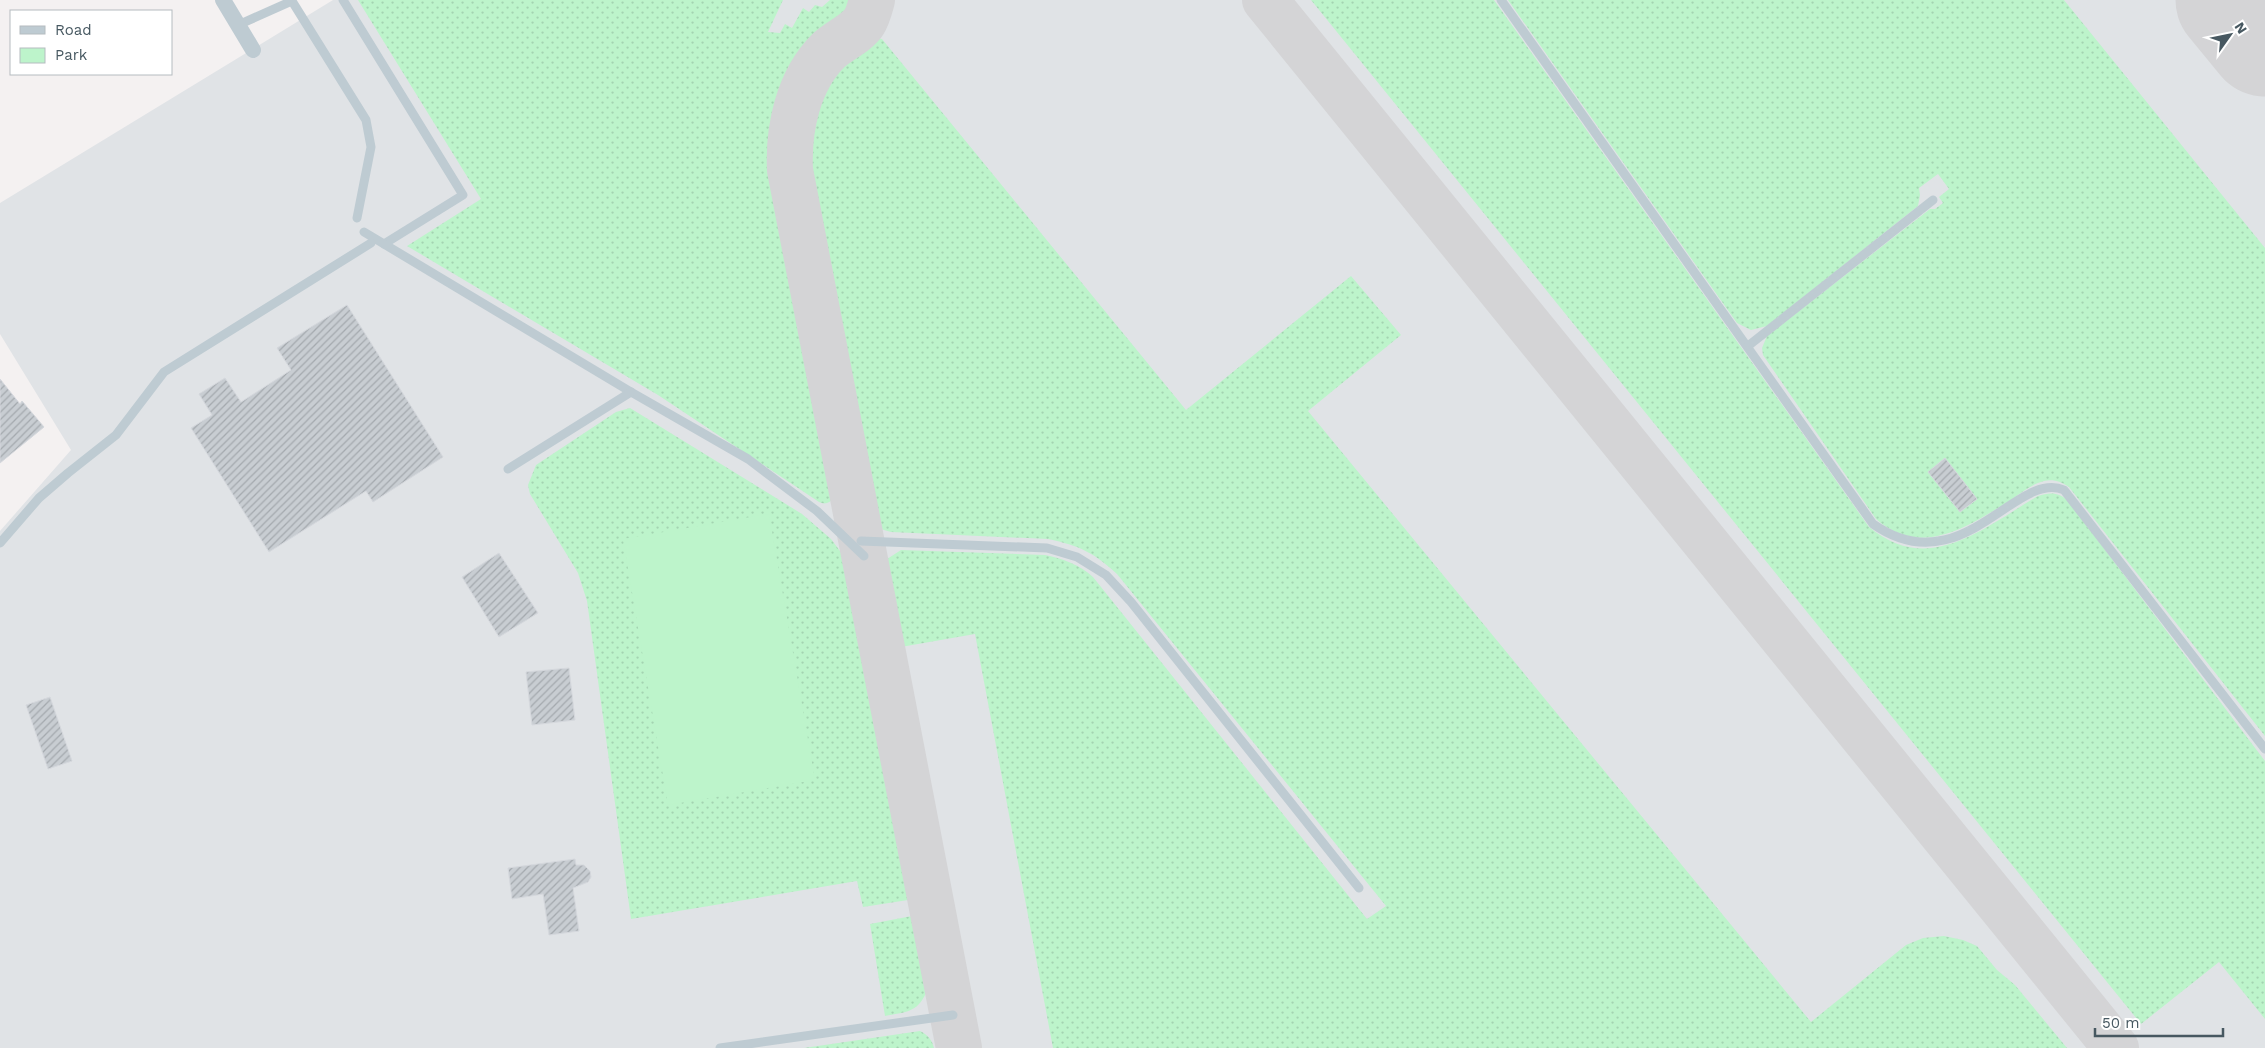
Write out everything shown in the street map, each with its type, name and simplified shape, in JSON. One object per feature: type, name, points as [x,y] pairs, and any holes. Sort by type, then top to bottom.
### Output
[{"type":"street","points":[[222,0],[253,50]]},
{"type":"lane","points":[[238,25],[292,0],[366,120],[371,147],[357,218]]},
{"type":"lane","points":[[343,0],[463,195],[384,244]]},
{"type":"lane","points":[[1501,0],[1873,524],[1893,536],[1920,543],[1945,540],[1965,533],[2038,490],[2056,486],[2064,490],[2265,749]]},
{"type":"lane","points":[[1748,346],[1933,200]]},
{"type":"lane","points":[[364,232],[631,392],[748,459],[817,511],[864,556]]},
{"type":"lane","points":[[0,543],[39,498],[116,435],[164,372],[371,243]]},
{"type":"lane","points":[[508,468],[631,392]]},
{"type":"lane","points":[[861,541],[1047,548],[1077,557],[1106,575],[1131,602],[1359,888]]},
{"type":"lane","points":[[720,1048],[952,1015]]},
{"type":"shaded area","points":[[333,0],[2265,0],[2265,1048],[0,1048],[0,531],[71,450],[0,334],[0,203]]},
{"type":"green space","points":[[358,0],[783,0],[768,32],[780,33],[785,24],[792,28],[803,8],[809,12],[815,5],[822,7],[830,0],[856,0],[859,9],[856,15],[829,40],[804,72],[791,102],[782,152],[782,169],[821,371],[811,374],[835,497],[833,499],[825,503],[819,502],[658,395],[407,246],[481,199]]},
{"type":"green space","points":[[1311,0],[1494,0],[1869,527],[1891,541],[1913,548],[1934,548],[1976,533],[2038,496],[2054,494],[2068,501],[2265,761],[2265,1019],[2219,962],[2141,1024]]},
{"type":"green space","points":[[1508,0],[2064,0],[2265,248],[2265,736],[2069,487],[2060,482],[2048,480],[2040,482],[1979,520],[1945,534],[1910,537],[1893,531],[1876,519],[1763,355],[1762,348],[1767,336],[1930,209],[1935,209],[1943,203],[1939,197],[1949,189],[1938,174],[1919,188],[1918,206],[1767,326],[1751,330],[1737,323]]},
{"type":"green space","points":[[868,36],[882,39],[1186,410],[1351,276],[1401,335],[1308,411],[1811,1022],[1906,945],[1923,938],[1944,936],[1963,940],[1977,946],[1997,970],[2015,985],[2067,1048],[1053,1048],[975,634],[901,647],[884,561],[901,550],[1045,555],[1058,558],[1088,572],[1367,919],[1386,906],[1117,574],[1101,560],[1078,547],[1048,539],[891,532],[877,528],[847,367],[836,368],[799,172],[801,131],[805,111],[812,92],[834,58],[849,45]]},
{"type":"green space","points":[[630,408],[802,514],[831,539],[843,555],[908,900],[863,907],[857,881],[631,919],[587,601],[578,573],[530,494],[528,485],[536,465],[616,412]]},
{"type":"green space","points":[[769,514],[815,780],[668,805],[623,539]]},
{"type":"green space","points":[[912,916],[926,993],[914,1008],[885,1016],[870,924]]},
{"type":"green space","points":[[920,1031],[929,1038],[934,1048],[804,1048]]},
{"type":"building","points":[[347,305],[443,457],[373,502],[366,491],[269,552],[191,428],[212,415],[199,394],[225,378],[241,402],[291,370],[277,348]]},
{"type":"building","points":[[0,379],[20,404],[22,401],[44,427],[0,463]]},
{"type":"building","points":[[1945,458],[1977,499],[1960,512],[1928,472]]},
{"type":"building","points":[[499,553],[538,613],[499,637],[462,577]]},
{"type":"building","points":[[569,668],[575,720],[532,725],[526,672]]},
{"type":"building","points":[[50,697],[72,761],[48,769],[26,705]]},
{"type":"building","points":[[575,859],[576,865],[584,865],[590,871],[591,877],[588,882],[573,888],[579,931],[549,935],[543,894],[512,899],[508,868]]},
{"type":"taxiway","points":[[872,0],[867,17],[861,26],[828,51],[809,76],[802,91],[793,122],[790,170],[959,1048]]},
{"type":"taxiway","points":[[1265,0],[2116,1048]]},
{"type":"runway","points":[[2233,0],[2265,39]]}]
